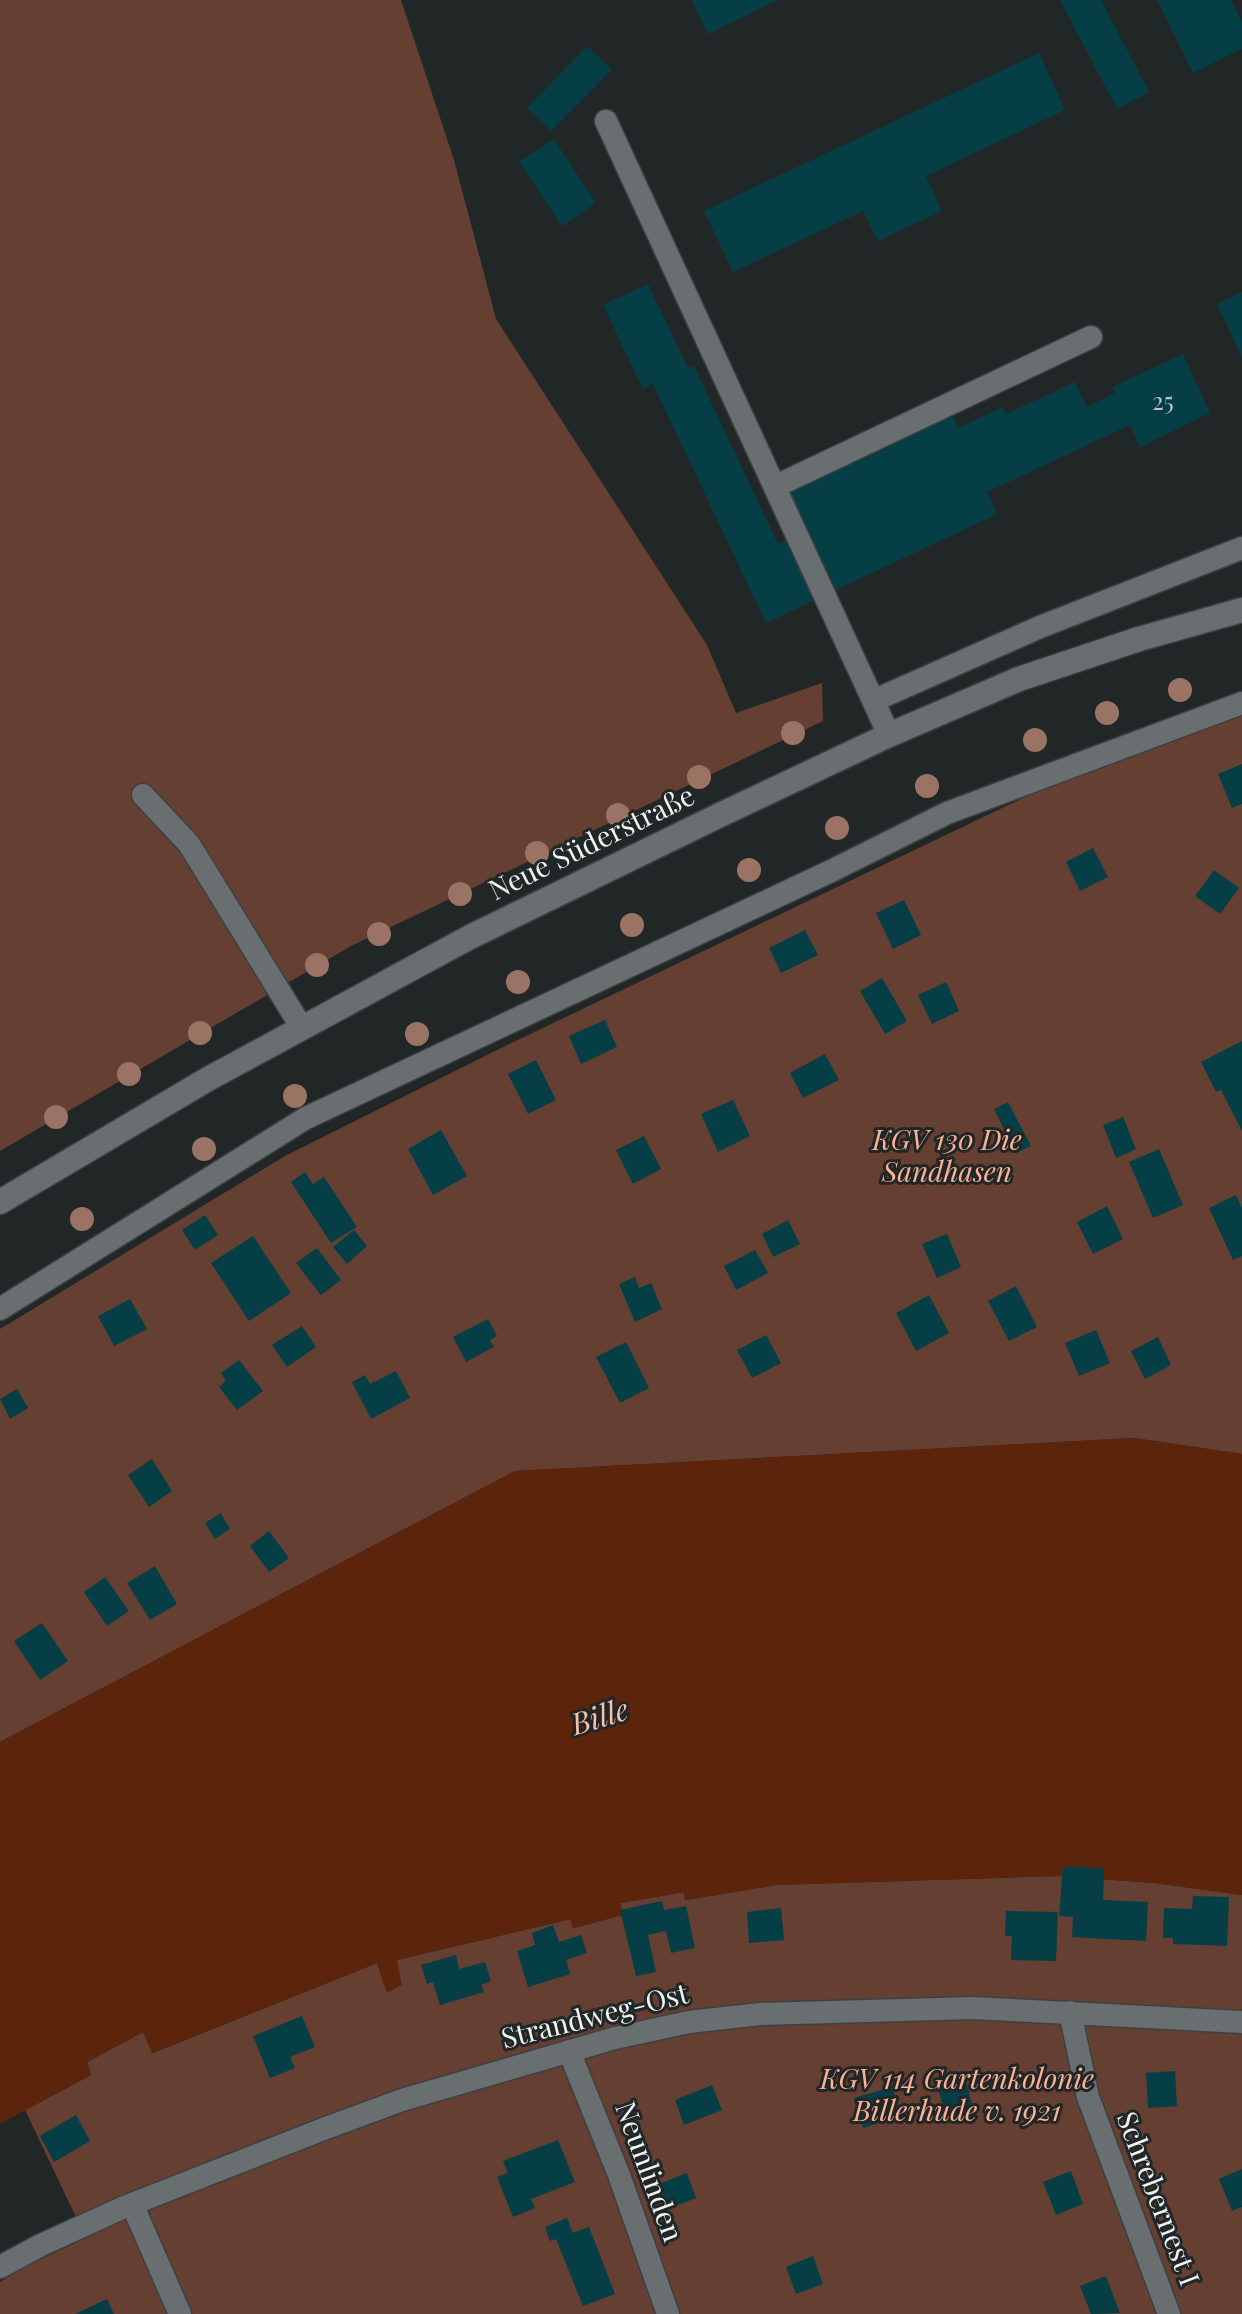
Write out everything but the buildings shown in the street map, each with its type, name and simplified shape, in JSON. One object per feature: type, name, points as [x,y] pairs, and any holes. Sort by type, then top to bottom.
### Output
[{"type":"street","name":"Neue Süderstraße","points":[[0,1202],[208,1079],[470,937],[889,735],[1019,679],[1139,639],[1242,610]]},
{"type":"lane","points":[[606,121],[889,735]]},
{"type":"lane","points":[[776,486],[1091,337]]},
{"type":"lane","points":[[875,700],[1040,627],[1242,548]]},
{"type":"lane","points":[[0,1309],[306,1118],[831,871],[947,813],[1242,703]]},
{"type":"lane","points":[[143,795],[189,844],[302,1028]]},
{"type":"lane","name":"Strandweg-Ost","points":[[0,2267],[132,2204],[402,2100],[569,2051],[689,2022],[760,2014],[973,2008],[1242,2022]]},
{"type":"lane","name":"Schrebernest I","points":[[1070,2012],[1080,2068],[1096,2124],[1169,2314]]},
{"type":"lane","name":"Neunlinden","points":[[569,2051],[619,2175],[668,2314]]},
{"type":"lane","points":[[132,2204],[180,2314]]},
{"type":"green space","points":[[0,0],[401,0],[454,160],[496,319],[707,645],[736,713],[822,683],[823,721],[351,946],[0,1151]]},
{"type":"green space","name":"KGV 130 Die Sandhasen","points":[[1242,715],[1242,1454],[1134,1438],[515,1471],[0,1742],[0,1329],[285,1156],[499,1049],[1048,786]]},
{"type":"green space","name":"KGV 114 Gartenkolonie Billerhude v. 1921","points":[[1059,1876],[1155,1883],[1242,1895],[1242,2314],[0,2314],[0,2282],[22,2268],[86,2238],[25,2110],[91,2075],[87,2062],[143,2032],[153,2053],[377,1963],[387,1993],[397,1960],[571,1919],[574,1928],[622,1915],[620,1903],[684,1892],[686,1900],[776,1885]]},
{"type":"water","name":"Bille","points":[[1134,1438],[1242,1454],[1242,1895],[1155,1883],[1059,1876],[776,1885],[685,1900],[683,1892],[620,1903],[623,1915],[573,1928],[570,1919],[397,1960],[402,1985],[387,1993],[377,1963],[152,2053],[143,2032],[87,2062],[91,2075],[0,2124],[0,1742],[515,1471]]}]
